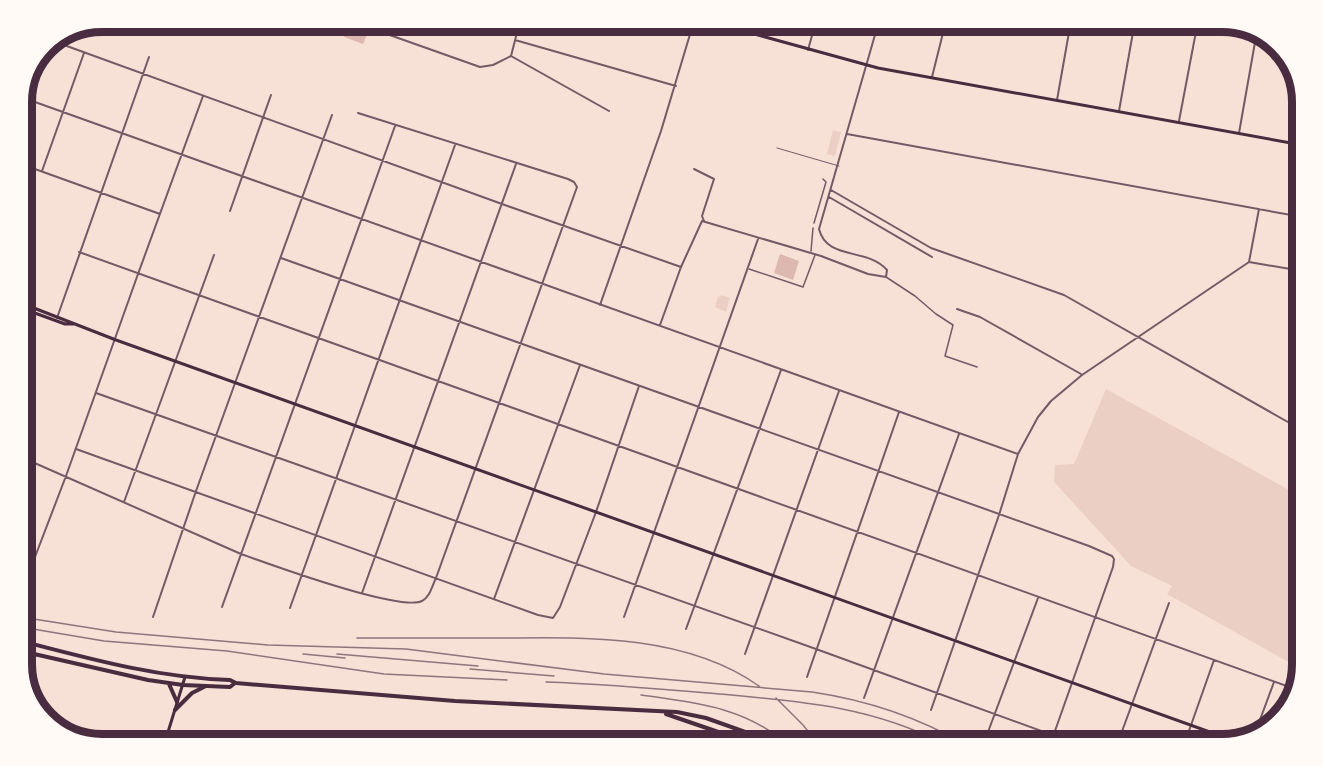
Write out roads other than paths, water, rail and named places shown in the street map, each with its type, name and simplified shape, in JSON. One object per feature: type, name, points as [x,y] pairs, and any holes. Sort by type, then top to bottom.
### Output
[{"type":"main road","points":[[745,32],[867,65],[1291,143]]},
{"type":"main road","points":[[32,307],[116,340],[1216,734]]},
{"type":"main road","points":[[32,312],[75,325]]},
{"type":"main road","points":[[32,644],[122,666],[185,677],[455,701],[677,712],[706,718],[751,734]]},
{"type":"main road","points":[[32,653],[169,684],[230,687],[236,683]]},
{"type":"main road","points":[[167,734],[185,677]]},
{"type":"main road","points":[[169,684],[177,702]]},
{"type":"main road","points":[[175,710],[192,693],[208,686]]},
{"type":"main road","points":[[660,712],[724,734]]},
{"type":"street","points":[[225,32],[233,35]]},
{"type":"street","points":[[384,33],[480,67],[494,65],[511,56],[517,32]]},
{"type":"street","points":[[600,305],[676,86],[691,32]]},
{"type":"street","points":[[808,50],[813,32]]},
{"type":"street","points":[[876,32],[820,231],[828,244],[842,252],[873,258],[887,270],[886,277]]},
{"type":"street","points":[[932,78],[943,32]]},
{"type":"street","points":[[1057,100],[1069,32]]},
{"type":"street","points":[[1119,111],[1133,32]]},
{"type":"street","points":[[1179,123],[1195,32]]},
{"type":"street","points":[[515,40],[676,86]]},
{"type":"street","points":[[1239,134],[1255,41]]},
{"type":"street","points":[[62,44],[142,75],[681,267]]},
{"type":"street","points":[[42,171],[84,52]]},
{"type":"street","points":[[511,56],[609,111]]},
{"type":"street","points":[[56,321],[148,57]]},
{"type":"street","points":[[230,211],[271,95]]},
{"type":"street","points":[[32,565],[116,340],[203,96]]},
{"type":"street","points":[[32,101],[1018,454]]},
{"type":"street","points":[[32,462],[242,554],[302,575],[362,594],[405,602],[417,603],[428,596],[577,187],[574,182],[567,179],[358,113]]},
{"type":"street","points":[[153,617],[196,491],[332,115]]},
{"type":"street","points":[[222,607],[395,126]]},
{"type":"street","points":[[847,134],[1291,215]]},
{"type":"street","points":[[290,608],[455,145]]},
{"type":"street","points":[[362,594],[516,164]]},
{"type":"street","points":[[32,168],[160,214]]},
{"type":"street","points":[[694,169],[714,179],[702,216],[704,221]]},
{"type":"street","points":[[814,224],[826,182],[823,179]]},
{"type":"street","points":[[831,190],[931,248],[1057,291],[1292,424]]},
{"type":"street","points":[[829,197],[932,257]]},
{"type":"street","points":[[1249,262],[1259,209]]},
{"type":"street","points":[[660,325],[698,226],[704,221],[813,254],[868,274],[886,277],[953,325],[945,356],[976,367]]},
{"type":"street","points":[[748,269],[803,287],[813,254],[813,228]]},
{"type":"street","points":[[624,617],[758,239]]},
{"type":"street","points":[[79,252],[1288,686]]},
{"type":"street","points":[[124,502],[214,255]]},
{"type":"street","points":[[280,258],[1109,555],[1114,560],[1053,734]]},
{"type":"street","points":[[931,710],[1018,454],[1030,428],[1043,410],[1082,375],[1249,262],[1291,269]]},
{"type":"street","points":[[957,309],[980,317],[1082,375]]},
{"type":"street","points":[[494,599],[580,365]]},
{"type":"street","points":[[686,629],[781,369]]},
{"type":"street","points":[[76,448],[374,557],[551,618],[555,617],[560,607],[596,512],[639,386]]},
{"type":"street","points":[[745,654],[839,390]]},
{"type":"street","points":[[96,393],[217,434],[1050,734]]},
{"type":"street","points":[[807,677],[899,412]]},
{"type":"street","points":[[864,698],[959,434]]},
{"type":"street","points":[[987,734],[1038,598]]},
{"type":"street","points":[[1121,734],[1169,603]]},
{"type":"street","points":[[1188,734],[1215,660]]},
{"type":"street","points":[[1259,723],[1274,682]]},
{"type":"lane","points":[[777,148],[839,166]]},
{"type":"railway","points":[[32,619],[116,632],[268,645],[406,649],[604,674],[812,692],[872,705],[946,734]]},
{"type":"railway","points":[[32,629],[104,641],[227,651],[384,674],[507,680]]},
{"type":"railway","points":[[357,638],[566,638],[634,642],[700,656],[730,669],[759,686]]},
{"type":"railway","points":[[303,654],[345,658]]},
{"type":"railway","points":[[337,654],[478,666]]},
{"type":"railway","points":[[470,669],[554,676]]},
{"type":"railway","points":[[546,682],[807,703],[863,714],[923,734]]},
{"type":"railway","points":[[641,695],[720,709],[755,722],[775,734]]},
{"type":"railway","points":[[776,698],[810,734]]}]
